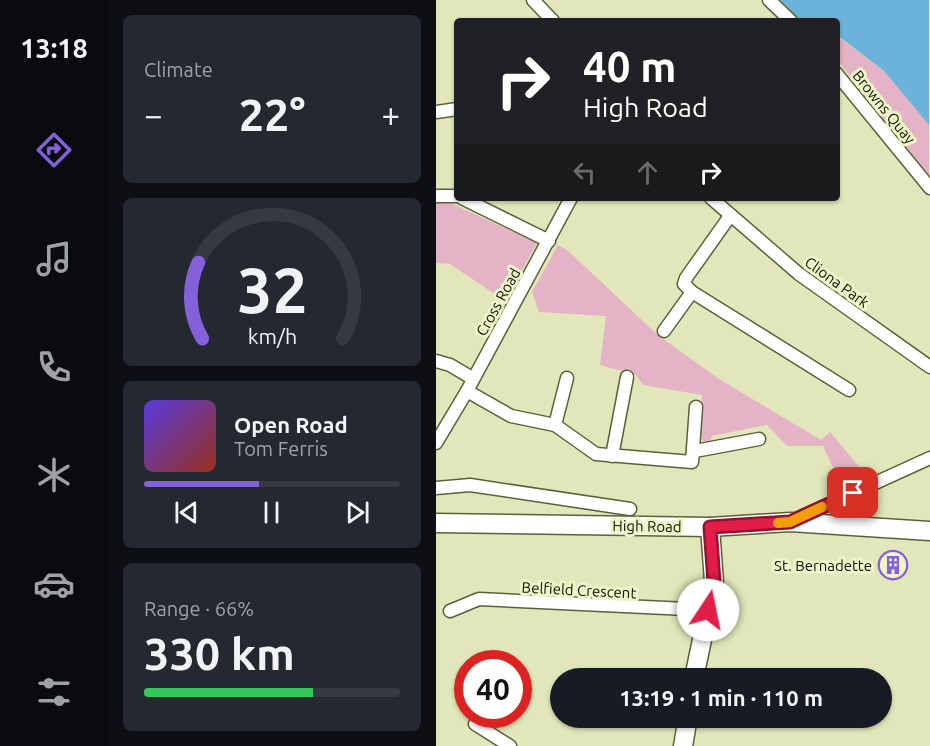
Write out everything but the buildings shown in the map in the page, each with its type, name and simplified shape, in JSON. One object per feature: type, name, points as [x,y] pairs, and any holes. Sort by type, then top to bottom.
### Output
[{"type":"main road","name":"High Road","points":[[436,523],[710,527],[790,522],[930,531]]},
{"type":"main road","points":[[696,668],[714,582],[710,527]]},
{"type":"main road","points":[[683,746],[686,728]]},
{"type":"street","points":[[533,0],[550,18]]},
{"type":"street","points":[[769,0],[788,18]]},
{"type":"street","name":"Browns Quay","points":[[840,78],[930,188]]},
{"type":"street","points":[[436,111],[454,109]]},
{"type":"street","points":[[436,196],[454,196]]},
{"type":"street","points":[[468,201],[549,241]]},
{"type":"street","name":"Cross Road","points":[[436,443],[467,391],[569,201]]},
{"type":"street","name":"Cliona Park","points":[[714,201],[799,274],[930,367]]},
{"type":"street","points":[[730,216],[684,284],[692,292],[849,390]]},
{"type":"street","points":[[664,331],[692,292]]},
{"type":"street","points":[[436,361],[450,365],[472,378]]},
{"type":"street","points":[[612,456],[627,377]]},
{"type":"street","points":[[555,425],[567,378]]},
{"type":"street","points":[[467,391],[511,416],[555,425],[596,454],[692,462],[695,451],[692,433],[696,406]]},
{"type":"street","points":[[695,451],[759,439]]},
{"type":"street","points":[[790,522],[930,458]]},
{"type":"street","name":"High Road","points":[[436,488],[470,485],[630,509]]},
{"type":"street","points":[[824,506],[824,525]]},
{"type":"street","name":"Belfield Crescent","points":[[450,611],[479,600],[708,610]]},
{"type":"street","points":[[481,728],[510,746]]},
{"type":"shaded area","points":[[840,38],[884,71],[929,125],[929,181],[840,63]]},
{"type":"shaded area","points":[[444,200],[537,243],[505,301],[450,264],[436,263],[436,202]]},
{"type":"shaded area","points":[[558,245],[567,250],[659,336],[719,379],[821,440],[830,432],[862,470],[839,481],[823,446],[787,446],[767,425],[712,436],[709,443],[698,438],[702,395],[643,385],[636,375],[600,365],[606,316],[539,312],[532,292]]},
{"type":"water","points":[[780,0],[929,0],[929,125],[884,71],[840,37],[840,18],[798,18]]},
{"type":"slow traffic","points":[[778,523],[790,522],[822,507]]},
{"type":"place","name":"St. Bernadette","points":[[893,565]]},
{"type":"route","points":[[708,610],[714,582],[713,543],[710,527],[790,522],[853,493]]}]
